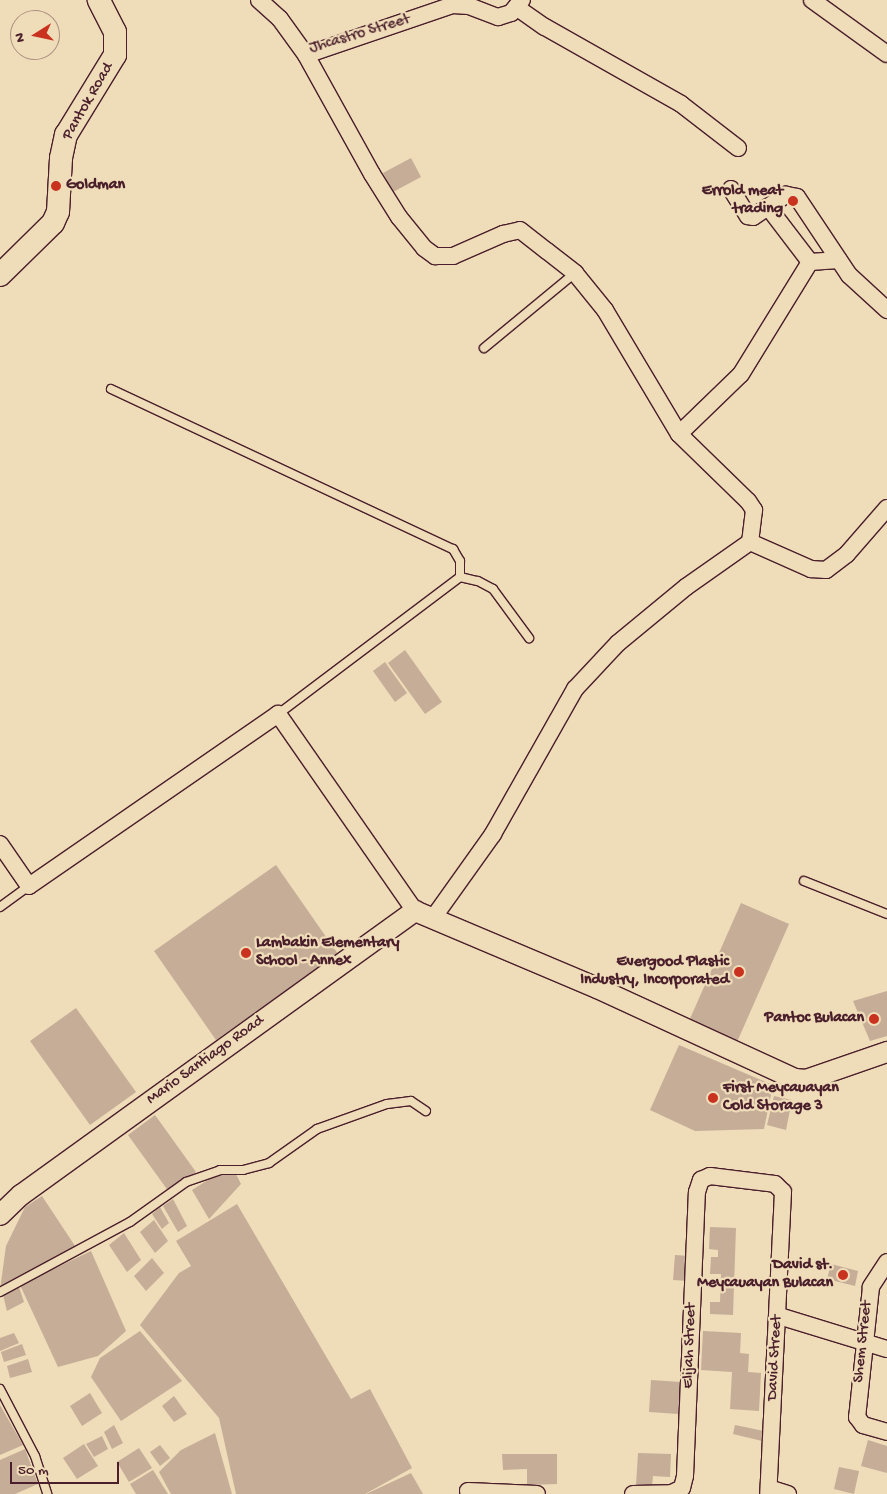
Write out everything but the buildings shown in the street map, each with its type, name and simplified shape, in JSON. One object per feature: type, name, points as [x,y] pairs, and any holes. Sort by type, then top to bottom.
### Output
[{"type":"main road","name":"Pantok Road","points":[[0,275],[53,223],[58,212],[61,158],[66,136],[115,55],[115,32],[99,0]]},
{"type":"street","name":"Jhcastro Street","points":[[259,0],[280,19],[306,55],[453,5],[469,6],[498,17],[511,13],[519,4]]},
{"type":"street","points":[[812,0],[887,54]]},
{"type":"street","points":[[519,4],[545,27],[681,104],[738,148]]},
{"type":"street","points":[[306,55],[376,181],[399,217],[424,248],[435,256],[453,256],[503,234],[520,230],[575,273],[605,310],[679,434],[748,501],[754,510],[750,542],[686,587],[618,643],[575,689],[492,834],[424,915]]},
{"type":"street","points":[[732,189],[748,216],[753,217],[786,195],[797,197],[849,275],[887,310]]},
{"type":"street","points":[[768,207],[810,262]]},
{"type":"street","points":[[810,262],[839,260]]},
{"type":"street","points":[[679,434],[741,374],[810,262]]},
{"type":"street","points":[[750,542],[811,569],[826,570],[847,554],[887,508]]},
{"type":"street","points":[[0,844],[29,886],[278,714],[424,915],[597,988],[795,1080],[806,1080],[887,1052]]},
{"type":"street","name":"Mario Santiago Road","points":[[0,1215],[29,1189],[424,915]]},
{"type":"street","name":"Elijah Street","points":[[633,1494],[672,1493],[682,1488],[685,1476],[697,1192],[701,1180],[710,1176],[775,1184],[783,1192]]},
{"type":"street","name":"David Street","points":[[769,1491],[779,1316],[783,1192]]},
{"type":"street","name":"Shem Street","points":[[887,1262],[870,1287],[863,1340],[857,1417],[863,1425],[887,1432]]},
{"type":"street","points":[[779,1316],[863,1340],[887,1349]]},
{"type":"street","points":[[468,1491],[537,1494]]},
{"type":"street","points":[[769,1491],[788,1494]]},
{"type":"lane","points":[[484,348],[575,273]]},
{"type":"lane","points":[[111,389],[453,549],[460,561],[460,577]]},
{"type":"lane","points":[[278,714],[460,577],[478,581],[493,589],[528,638]]},
{"type":"lane","points":[[804,881],[887,914]]},
{"type":"lane","points":[[0,907],[29,886]]},
{"type":"lane","points":[[0,1292],[121,1227],[186,1182],[220,1170],[243,1170],[268,1163],[317,1129],[387,1104],[411,1102],[426,1111]]},
{"type":"lane","points":[[0,1389],[35,1456],[47,1494]]},
{"type":"place","name":"Goldman","points":[[56,186]]},
{"type":"place","name":"Errold meat trading","points":[[793,201]]},
{"type":"place","name":"Lambakin Elementary School - Annex","points":[[246,953]]},
{"type":"place","name":"Evergood Plastic Industry, Incorporated","points":[[739,972]]},
{"type":"place","name":"Pantoc Bulacan","points":[[874,1019]]},
{"type":"place","name":"First Meycauayan Cold Storage 3","points":[[713,1098]]},
{"type":"place","name":"David st. Meycauayan Bulacan","points":[[843,1275]]}]
